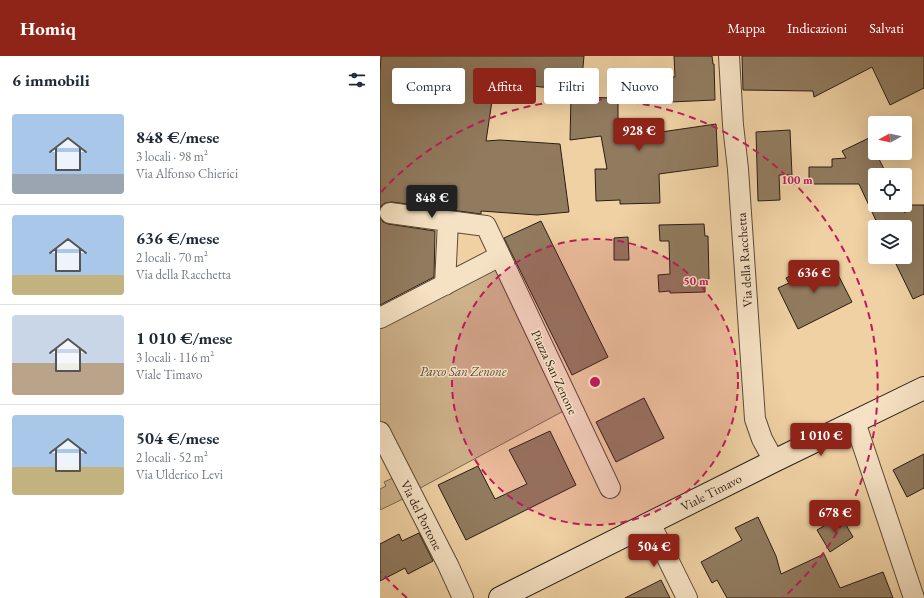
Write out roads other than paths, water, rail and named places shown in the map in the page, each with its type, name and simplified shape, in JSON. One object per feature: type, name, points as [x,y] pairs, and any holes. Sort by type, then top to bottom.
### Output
[{"type":"main road","name":"Viale Timavo","points":[[500,598],[924,388]]},
{"type":"street","name":"Via della Racchetta","points":[[729,56],[755,419],[762,439],[774,461]]},
{"type":"street","points":[[390,213],[448,221],[445,285]]},
{"type":"street","name":"Piazza San Zenone","points":[[448,221],[486,226],[610,488]]},
{"type":"street","points":[[380,318],[500,256]]},
{"type":"street","points":[[855,422],[914,598]]},
{"type":"street","name":"Via del Portone","points":[[380,432],[448,565],[463,598]]},
{"type":"street","points":[[650,523],[688,598]]},
{"type":"park label","name":"Parco San Zenone","points":[[463,371]]}]
